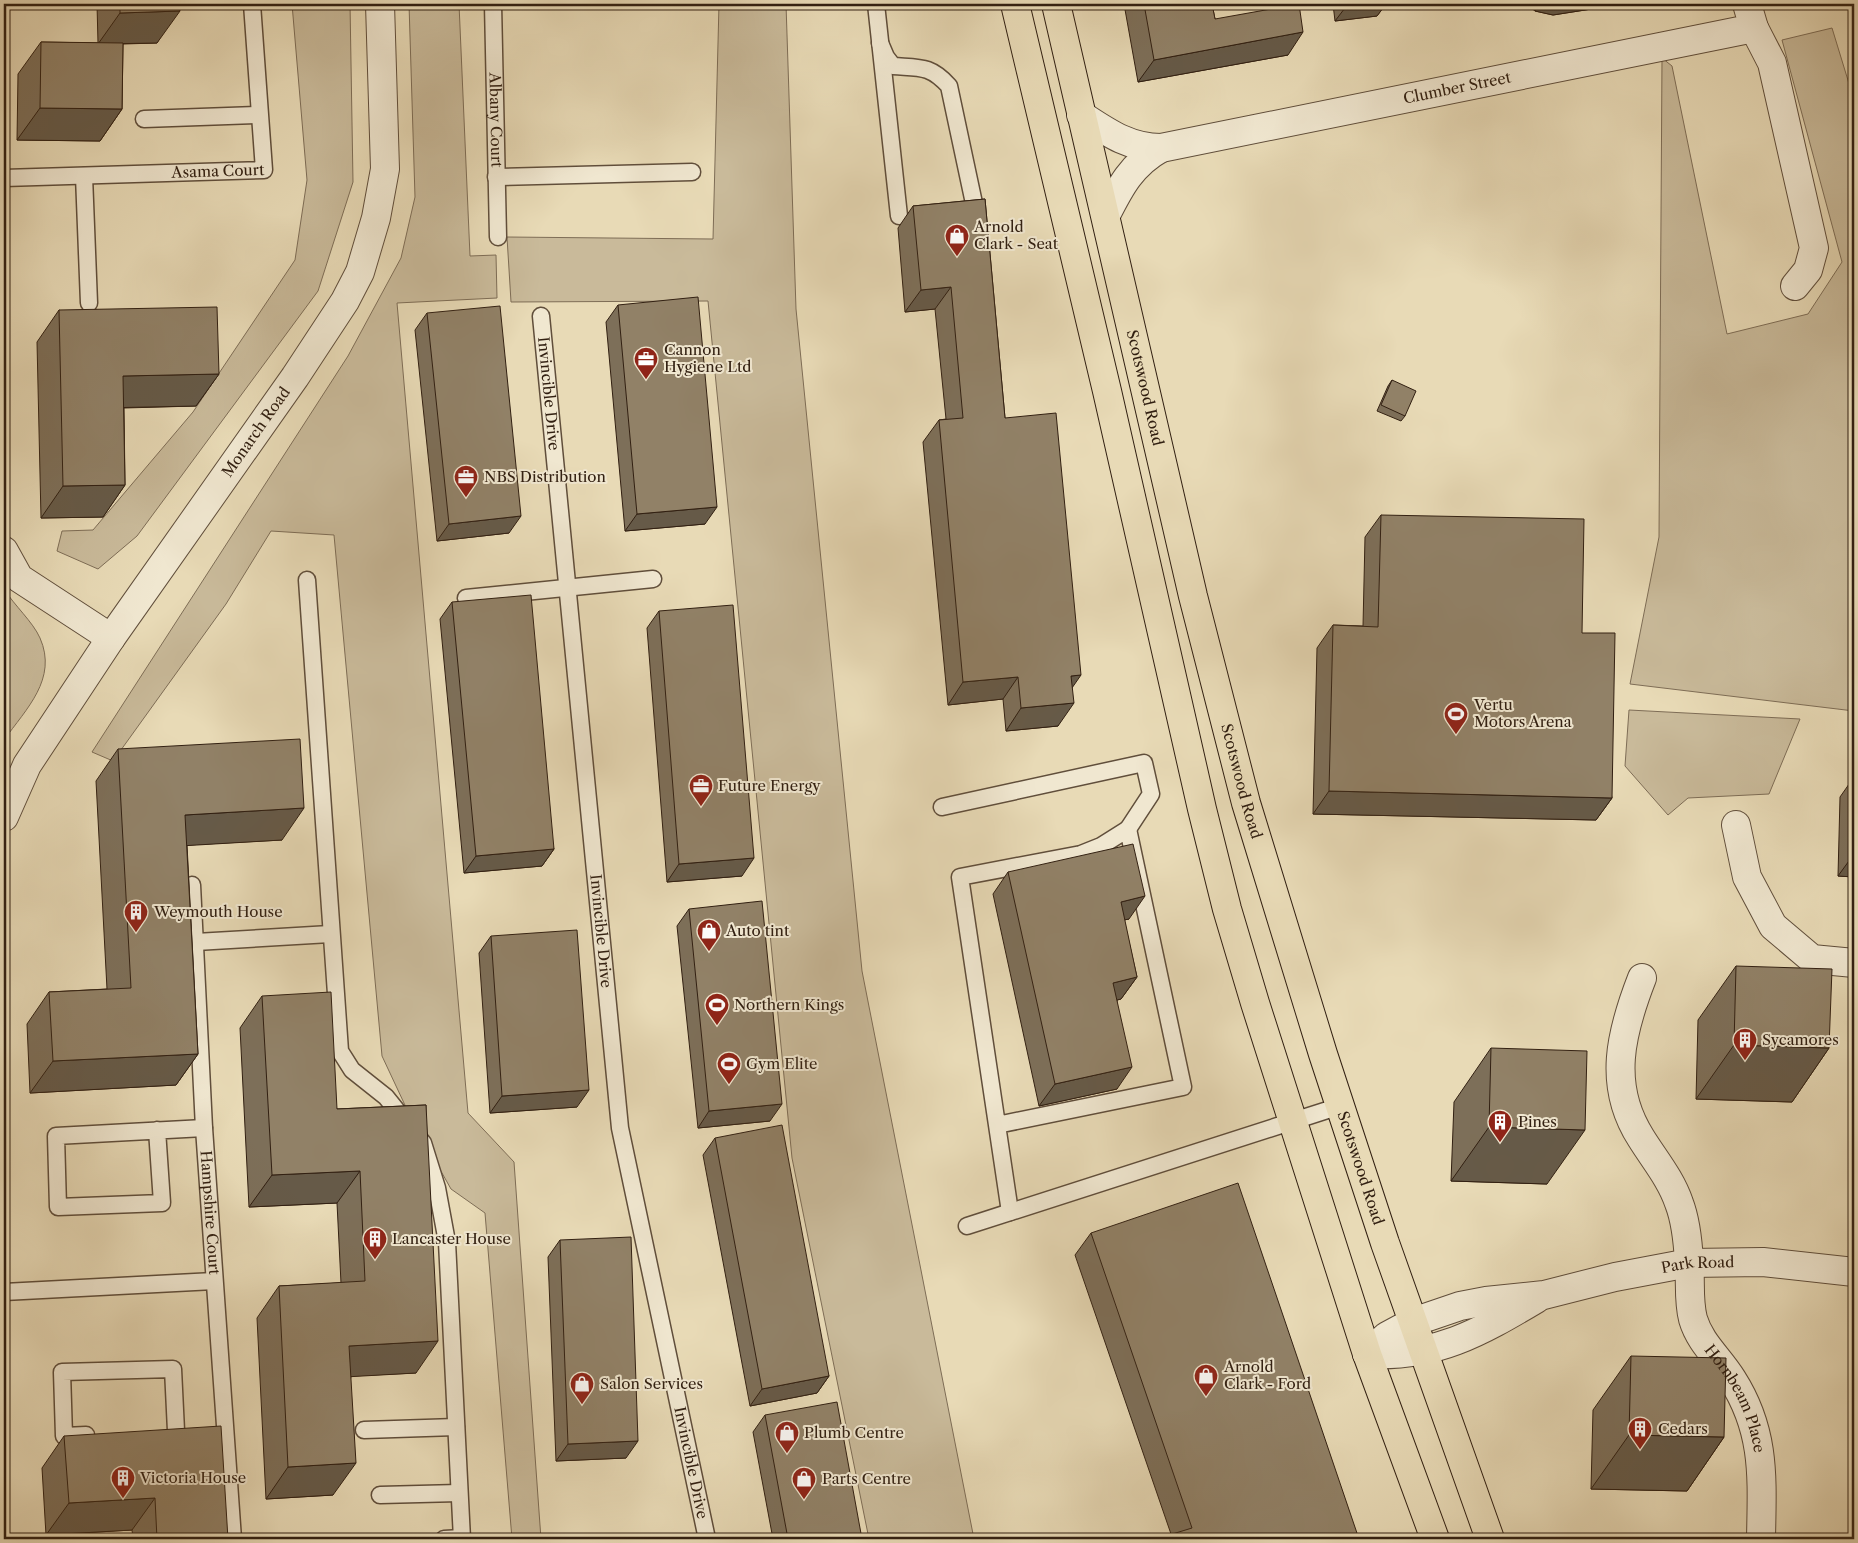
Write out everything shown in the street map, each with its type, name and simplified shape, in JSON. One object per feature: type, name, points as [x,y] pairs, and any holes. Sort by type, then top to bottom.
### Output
[{"type":"main road","points":[[1015,4],[1109,401],[1204,818],[1255,1003],[1367,1354],[1435,1539]]},
{"type":"main road","name":"Scotswood Road","points":[[1056,4],[1193,596],[1246,803],[1340,1106],[1423,1352],[1490,1539]]},
{"type":"street","name":"Monarch Road","points":[[4,817],[27,765],[111,638],[295,377],[345,301],[360,272],[376,218],[384,169],[380,4]]},
{"type":"street","name":"Clumber Street","points":[[1081,116],[1128,144],[1145,148],[1160,148],[1750,16],[1772,63],[1814,248],[1808,270],[1795,286]]},
{"type":"street","name":"Clumber Street","points":[[1106,216],[1120,188],[1133,168],[1160,148]]},
{"type":"street","points":[[4,551],[19,578],[111,638]]},
{"type":"street","points":[[1736,825],[1747,877],[1773,926],[1812,959],[1854,963]]},
{"type":"street","name":"Hornbeam Place","points":[[1642,978],[1623,1036],[1620,1064],[1625,1102],[1640,1136],[1676,1193],[1682,1210],[1690,1263],[1690,1302],[1696,1328],[1742,1396],[1756,1433],[1763,1486],[1761,1539]]},
{"type":"street","name":"Park Road","points":[[1367,1354],[1387,1336],[1413,1322],[1478,1303],[1544,1295],[1606,1279],[1690,1263],[1763,1262],[1854,1272]]},
{"type":"street","name":"Park Road","points":[[1367,1354],[1391,1355],[1423,1352],[1472,1335],[1544,1295]]},
{"type":"lane","name":"Asama Court","points":[[4,178],[264,170],[252,4]]},
{"type":"lane","name":"Albany Court","points":[[493,4],[498,237]]},
{"type":"lane","points":[[876,4],[899,216]]},
{"type":"lane","points":[[880,43],[886,57],[893,66],[922,68],[937,72],[949,86],[975,208]]},
{"type":"lane","points":[[144,119],[259,115]]},
{"type":"lane","points":[[496,178],[692,172]]},
{"type":"lane","points":[[84,176],[89,303]]},
{"type":"lane","name":"Invincible Drive","points":[[541,316],[620,1128],[707,1539]]},
{"type":"lane","points":[[466,598],[653,579]]},
{"type":"lane","points":[[307,580],[330,934],[340,1051],[352,1070],[386,1097],[422,1143],[437,1188],[447,1242],[462,1539],[444,1539]]},
{"type":"lane","points":[[942,807],[1144,763],[1151,794],[1128,829],[1101,846],[1080,854],[960,877],[1010,1212]]},
{"type":"lane","points":[[997,1124],[1182,1087],[1128,829]]},
{"type":"lane","name":"Hampshire Court","points":[[192,885],[204,1128],[233,1539]]},
{"type":"lane","points":[[196,942],[330,934]]},
{"type":"lane","points":[[967,1226],[1340,1106]]},
{"type":"lane","points":[[157,1130],[162,1203],[58,1207],[56,1136],[157,1130],[204,1128]]},
{"type":"lane","points":[[4,1292],[214,1281]]},
{"type":"lane","points":[[102,1435],[64,1436],[62,1372],[173,1369],[176,1432]]},
{"type":"lane","points":[[364,1430],[456,1427]]},
{"type":"lane","points":[[157,1432],[225,1429]]},
{"type":"lane","points":[[380,1496],[459,1493]]},
{"type":"shaded area","points":[[292,4],[350,4],[353,182],[318,291],[137,536],[98,569],[57,551],[62,531],[93,530],[193,412],[295,260],[307,180]]},
{"type":"shaded area","points":[[409,4],[459,4],[470,256],[496,255],[497,298],[397,303],[468,1113],[514,1162],[541,1539],[512,1539],[485,1213],[451,1189],[411,1118],[382,1056],[334,535],[271,531],[226,604],[113,761],[92,752],[348,356],[401,258],[415,197]]},
{"type":"shaded area","points":[[719,4],[786,4],[796,309],[862,971],[974,1539],[869,1539],[792,1158],[708,301],[511,302],[507,237],[713,239]]},
{"type":"shaded area","points":[[1832,28],[1854,100],[1854,711],[1630,684],[1659,537],[1662,58],[1672,66],[1727,334],[1808,314],[1842,262],[1782,40]]},
{"type":"shaded area","points":[[4,589],[37,632],[45,653],[45,667],[37,693],[4,740]]},
{"type":"shaded area","points":[[1629,710],[1800,719],[1769,794],[1688,798],[1668,815],[1625,766]]},
{"type":"building","points":[[120,4],[179,4],[180,11],[120,13]]},
{"type":"building","points":[[1144,4],[1212,4],[1215,19],[1299,4],[1303,32],[1154,60]]},
{"type":"building","points":[[41,42],[123,43],[122,109],[40,108]]},
{"type":"building","points":[[985,199],[1005,418],[1056,413],[1081,675],[1071,676],[1074,703],[1021,708],[1018,677],[963,682],[939,420],[963,418],[951,287],[921,290],[913,206]]},
{"type":"building","points":[[698,297],[717,507],[637,514],[618,305]]},
{"type":"building","points":[[500,306],[521,516],[449,524],[427,313]]},
{"type":"building","points":[[217,307],[219,374],[123,376],[125,485],[63,486],[59,310]]},
{"type":"building","points":[[1392,380],[1416,391],[1405,416],[1381,405]]},
{"type":"building","name":"Vertu Motors Arena","points":[[1381,515],[1584,519],[1582,633],[1615,633],[1612,798],[1329,791],[1333,625],[1378,627]]},
{"type":"building","points":[[531,595],[554,849],[476,856],[452,602]]},
{"type":"building","points":[[733,605],[754,858],[679,864],[659,611]]},
{"type":"building","name":"Weymouth House","points":[[300,739],[304,808],[185,815],[198,1054],[53,1061],[49,992],[131,988],[118,749]]},
{"type":"building","points":[[1133,844],[1145,896],[1121,902],[1137,977],[1113,983],[1132,1067],[1055,1084],[1008,872]]},
{"type":"building","points":[[762,901],[782,1104],[709,1111],[689,909]]},
{"type":"building","points":[[577,930],[589,1090],[502,1096],[491,936]]},
{"type":"building","points":[[1736,966],[1832,969],[1829,1048],[1734,1045]]},
{"type":"building","name":"Lancaster House","points":[[331,992],[337,1109],[426,1105],[438,1341],[349,1346],[356,1463],[288,1467],[279,1286],[365,1281],[360,1171],[272,1175],[262,996]]},
{"type":"building","points":[[1491,1048],[1587,1051],[1585,1130],[1489,1127]]},
{"type":"building","points":[[782,1125],[829,1376],[762,1389],[715,1138]]},
{"type":"building","name":"Arnold Clark - Ford","points":[[1238,1183],[1359,1539],[1156,1539],[1192,1528],[1091,1233]]},
{"type":"building","points":[[631,1237],[638,1441],[568,1444],[560,1240]]},
{"type":"building","points":[[1631,1356],[1726,1358],[1724,1437],[1629,1435]]},
{"type":"building","points":[[837,1402],[862,1539],[788,1539],[765,1415]]},
{"type":"building","points":[[221,1426],[228,1539],[157,1539],[155,1498],[69,1503],[64,1436]]},
{"type":"place","name":"Arnold Clark - Seat","points":[[957,257]]},
{"type":"place","name":"Cannon Hygiene Ltd","points":[[646,380]]},
{"type":"place","name":"NBS Distribution","points":[[466,498]]},
{"type":"place","name":"Vertu Motors Arena","points":[[1456,735]]},
{"type":"place","name":"Future Energy","points":[[701,807]]},
{"type":"place","name":"Weymouth House","points":[[136,933]]},
{"type":"place","name":"Auto tint","points":[[709,952]]},
{"type":"place","name":"Northern Kings","points":[[717,1026]]},
{"type":"place","name":"Sycamores","points":[[1745,1061]]},
{"type":"place","name":"Gym Elite","points":[[729,1085]]},
{"type":"place","name":"Pines","points":[[1500,1143]]},
{"type":"place","name":"Lancaster House","points":[[375,1260]]},
{"type":"place","name":"Arnold Clark - Ford","points":[[1206,1397]]},
{"type":"place","name":"Salon Services","points":[[582,1405]]},
{"type":"place","name":"Cedars","points":[[1640,1450]]},
{"type":"place","name":"Plumb Centre","points":[[787,1454]]},
{"type":"place","name":"Victoria House","points":[[123,1499]]},
{"type":"place","name":"Parts Centre","points":[[804,1500]]}]
